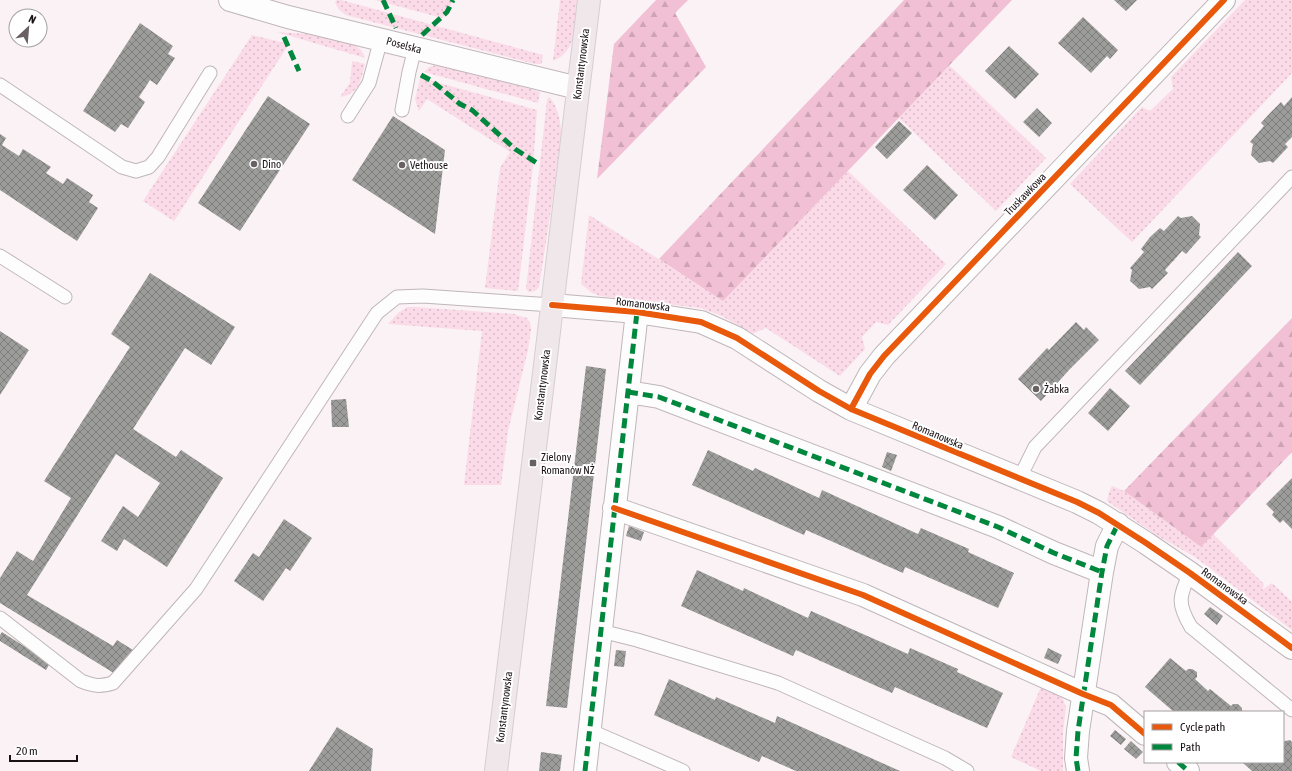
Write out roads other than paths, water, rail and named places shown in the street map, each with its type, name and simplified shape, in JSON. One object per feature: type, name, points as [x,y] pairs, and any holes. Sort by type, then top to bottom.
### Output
[{"type":"main road","name":"Konstantynowska","points":[[496,771],[589,0]]},
{"type":"street","name":"Poselska","points":[[230,0],[288,16],[578,88]]},
{"type":"street","name":"Truskawkowa","points":[[851,409],[870,374],[884,356],[1224,0]]},
{"type":"street","name":"Romanowska","points":[[552,306],[637,312],[701,322],[718,328],[737,338],[819,391],[851,409],[1077,502],[1118,524],[1190,573],[1292,648]]},
{"type":"street","points":[[585,771],[637,312]]},
{"type":"street","points":[[628,392],[660,398],[868,476],[998,528],[1054,553],[1102,572]]},
{"type":"street","points":[[614,508],[863,595],[1083,694],[1111,705],[1144,733]]},
{"type":"street","points":[[1078,771],[1076,758],[1078,731],[1102,572],[1107,546],[1118,524]]},
{"type":"street","points":[[1179,763],[1188,771]]},
{"type":"lane","points":[[348,116],[369,83],[381,39]]},
{"type":"lane","points":[[402,110],[415,48]]},
{"type":"lane","points":[[0,85],[122,167],[136,171],[149,167],[158,157],[210,73]]},
{"type":"lane","points":[[1019,479],[1029,457],[1040,442],[1292,177]]},
{"type":"lane","points":[[0,256],[65,297]]},
{"type":"lane","points":[[0,618],[81,681],[93,686],[114,684],[196,589],[376,313],[397,297],[423,296],[552,306]]},
{"type":"lane","points":[[1190,573],[1184,585],[1180,602],[1183,614],[1191,627],[1292,710]]},
{"type":"lane","points":[[601,631],[644,642],[778,683],[945,758],[967,771]]},
{"type":"lane","points":[[589,730],[683,771]]},
{"type":"place","name":"Dino","points":[[254,164]]},
{"type":"place","name":"Vethouse","points":[[402,165]]},
{"type":"place","name":"Żabka","points":[[1036,389]]},
{"type":"place","name":"Zielony Romanów NŻ","points":[[533,463]]}]
